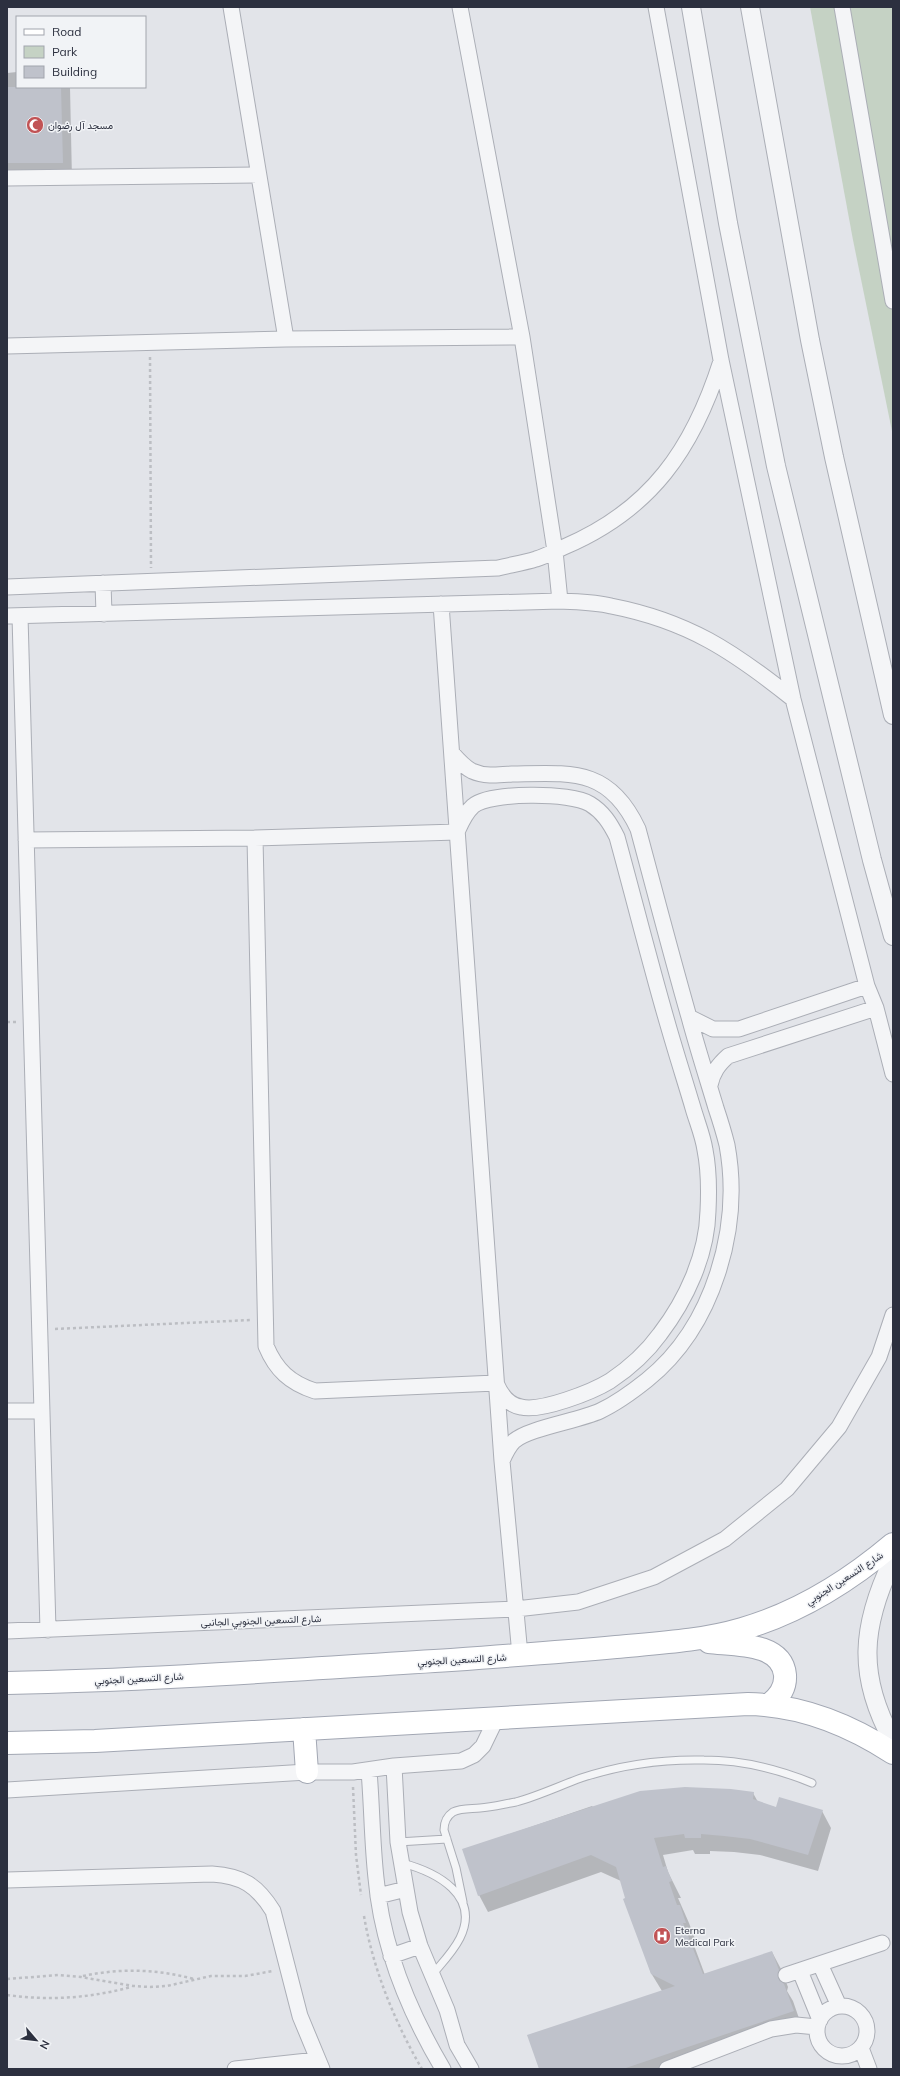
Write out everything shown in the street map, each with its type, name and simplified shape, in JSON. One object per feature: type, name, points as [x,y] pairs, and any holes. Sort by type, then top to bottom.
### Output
[{"type":"main road","name":"شارع التسعين الجنوبي","points":[[7,1683],[100,1681],[520,1655],[698,1640],[780,1616],[810,1602],[874,1560],[893,1544]]},
{"type":"main road","points":[[698,1640],[759,1648],[774,1655],[780,1661],[785,1676],[781,1692],[770,1704]]},
{"type":"main road","points":[[7,1743],[95,1741],[497,1717],[770,1704],[816,1716],[844,1726],[893,1753]]},
{"type":"main road","points":[[304,1729],[307,1772]]},
{"type":"street","points":[[231,7],[286,339]]},
{"type":"street","points":[[460,7],[522,337],[555,551],[560,601]]},
{"type":"street","points":[[656,7],[721,360],[794,699],[867,986],[876,1008],[893,1074]]},
{"type":"street","points":[[691,7],[728,223],[776,466],[872,860],[893,936]]},
{"type":"street","points":[[750,7],[810,340],[832,450],[893,715]]},
{"type":"street","points":[[842,7],[893,300]]},
{"type":"street","points":[[7,178],[258,175]]},
{"type":"street","points":[[7,346],[286,339],[522,337]]},
{"type":"street","points":[[7,587],[498,568],[537,559],[605,528],[633,507],[658,483],[679,456],[696,426],[710,394],[721,360]]},
{"type":"street","points":[[103,583],[104,614]]},
{"type":"street","points":[[48,1630],[26,840],[13,616],[560,601],[610,605],[648,614],[684,628],[720,645],[794,699]]},
{"type":"street","points":[[441,604],[496,1383],[520,1655]]},
{"type":"street","points":[[452,753],[461,764],[473,771],[487,775],[562,773],[581,776],[600,783],[616,795],[629,811],[638,829],[689,1018],[727,1144],[731,1180],[730,1216],[724,1252],[713,1287],[697,1320],[671,1355],[651,1376],[622,1399],[600,1411],[523,1435],[513,1442],[506,1450],[502,1461]]},
{"type":"street","points":[[457,832],[464,818],[474,806],[487,799],[503,797],[575,797],[589,803],[601,811],[610,823],[617,837],[668,1024],[705,1149],[709,1182],[708,1214],[703,1247],[692,1279],[659,1336],[636,1360],[610,1380],[591,1390],[571,1398],[529,1408],[512,1404],[505,1399],[496,1383]]},
{"type":"street","points":[[26,840],[255,838],[457,832]]},
{"type":"street","points":[[255,838],[266,1346],[271,1359],[279,1371],[290,1380],[302,1387],[315,1391],[496,1383]]},
{"type":"street","points":[[689,1018],[713,1029],[739,1029],[867,986]]},
{"type":"street","points":[[710,1085],[713,1074],[728,1056],[876,1008]]},
{"type":"street","name":"شارع التسعين الجنوبي الجانبى","points":[[7,1631],[516,1609],[578,1602],[654,1577],[725,1539],[787,1488],[839,1427],[879,1357],[893,1315]]},
{"type":"street","points":[[7,1411],[42,1411]]},
{"type":"street","points":[[893,1560],[882,1583],[873,1610],[868,1638],[868,1659],[872,1694],[884,1724],[893,1741]]},
{"type":"street","points":[[7,1790],[307,1772],[369,1771],[394,1766],[461,1761],[474,1755],[483,1746],[497,1717]]},
{"type":"street","points":[[394,1766],[398,1842],[401,1863],[420,1946],[447,2010],[457,2045],[472,2069]]},
{"type":"street","points":[[369,1771],[378,1896],[391,1956],[404,1996],[422,2033],[443,2069]]},
{"type":"street","points":[[7,1880],[212,1874],[227,1875],[242,1879],[254,1887],[265,1898],[273,1911],[300,2016],[320,2064],[235,2069]]},
{"type":"street","points":[[378,1896],[406,1889]]},
{"type":"street","points":[[667,2069],[771,2029],[818,2023],[830,2009],[839,2006],[852,2008],[863,2016],[868,2029],[861,2048],[848,2056],[842,2062],[822,2046],[819,2040],[818,2023],[793,1973],[882,1943]]},
{"type":"street","points":[[391,1956],[420,1946]]},
{"type":"street","points":[[820,1964],[839,2006]]},
{"type":"street","points":[[861,2048],[869,2069]]},
{"type":"lane","points":[[432,1975],[455,1947],[464,1926],[463,1902],[456,1868],[444,1830],[446,1820],[458,1810],[520,1801],[583,1778],[635,1765],[684,1760],[724,1760],[762,1767],[812,1784]]},
{"type":"lane","points":[[398,1842],[447,1839]]},
{"type":"lane","points":[[401,1863],[420,1868],[434,1875],[452,1887],[463,1902]]},
{"type":"path","points":[[150,342],[151,581]]},
{"type":"path","points":[[39,1330],[266,1320]]},
{"type":"path","points":[[7,1979],[36,1976],[81,1977],[133,1986],[167,1986],[212,1976],[245,1976],[287,1968]]},
{"type":"path","points":[[81,1977],[119,1970],[138,1970],[164,1972],[195,1980]]},
{"type":"path","points":[[7,1996],[50,1999],[71,1998],[99,1994],[133,1986]]},
{"type":"green space","points":[[810,7],[893,7],[893,436],[853,240]]},
{"type":"building","name":"مسجد آل رضوان","points":[[7,87],[61,88],[63,163],[7,163]]},
{"type":"building","name":"Eterna Medical Park","points":[[685,1787],[731,1789],[754,1792],[753,1799],[776,1807],[779,1797],[823,1810],[808,1855],[750,1839],[724,1836],[701,1834],[701,1838],[685,1838],[684,1834],[654,1838],[663,1867],[666,1866],[672,1881],[669,1882],[677,1905],[680,1905],[686,1923],[683,1923],[703,1974],[772,1951],[779,1970],[778,1978],[784,1984],[794,2011],[623,2069],[539,2069],[527,2035],[675,1986],[651,1974],[623,1899],[625,1898],[616,1867],[591,1855],[478,1896],[462,1849],[640,1791]]},
{"type":"place","name":"مسجد آل رضوان","points":[[35,125]]},
{"type":"place","name":"Eterna Medical Park","points":[[662,1936]]}]
